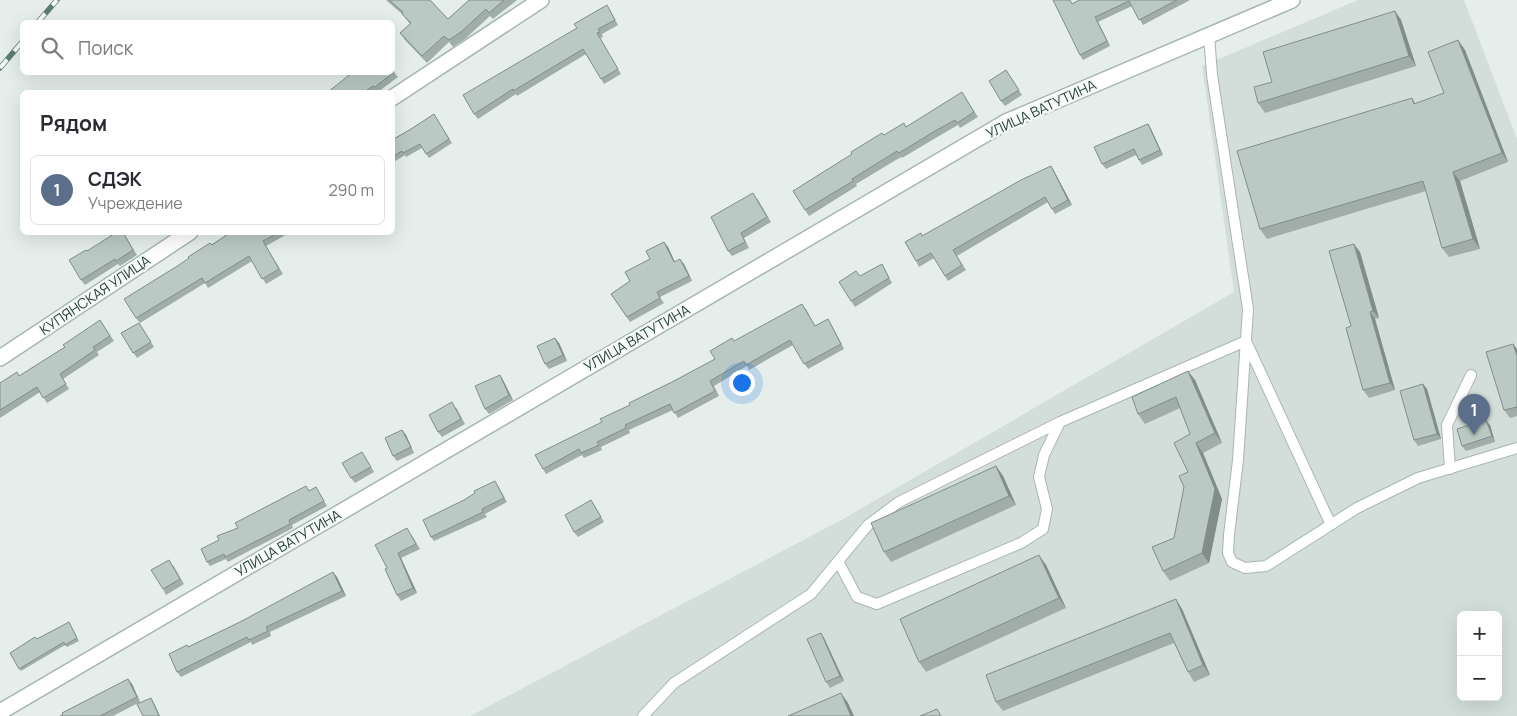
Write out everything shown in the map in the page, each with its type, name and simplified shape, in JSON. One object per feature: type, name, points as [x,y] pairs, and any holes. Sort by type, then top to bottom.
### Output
[{"type":"street","points":[[395,96],[541,0]]},
{"type":"street","name":"УЛИЦА ВАТУТИНА","points":[[0,712],[1006,122],[1209,35],[1272,4],[1292,0]]},
{"type":"street","name":"КУПЯНСКАЯ УЛИЦА","points":[[0,358],[185,235]]},
{"type":"lane","points":[[1209,35],[1212,75],[1248,309],[1238,460],[1229,535],[1228,553],[1232,562],[1245,568],[1266,566],[1357,508],[1418,478],[1517,448]]},
{"type":"lane","points":[[644,716],[674,683],[811,594],[868,525],[899,502],[1060,422],[1246,341]]},
{"type":"lane","points":[[1246,341],[1330,525]]},
{"type":"lane","points":[[1450,469],[1447,424],[1471,374]]},
{"type":"lane","points":[[838,561],[858,597],[877,604],[1021,543],[1043,529],[1047,509],[1039,477],[1044,454],[1060,422]]},
{"type":"shaded area","points":[[1358,0],[1464,0],[1517,139],[1517,716],[470,716],[843,519],[1234,292],[1202,66]]},
{"type":"building","points":[[389,0],[430,0],[448,19],[469,0],[504,0],[489,13],[486,9],[461,32],[449,40],[444,36],[422,56],[400,33],[411,23],[402,14],[403,12]]},
{"type":"building","points":[[1053,0],[1070,0],[1072,4],[1079,0],[1177,0],[1139,20],[1129,1],[1095,17],[1107,41],[1080,55]]},
{"type":"building","points":[[607,5],[615,20],[598,29],[600,32],[597,33],[618,69],[601,79],[583,49],[474,114],[463,95],[577,28],[574,24]]},
{"type":"building","points":[[1395,11],[1409,56],[1258,103],[1254,87],[1272,82],[1263,52]]},
{"type":"building","points":[[1458,40],[1502,153],[1453,172],[1473,239],[1442,248],[1423,181],[1260,229],[1237,151],[1412,98],[1414,104],[1444,93],[1428,52]]},
{"type":"building","points":[[1006,70],[1019,90],[1001,101],[989,81]]},
{"type":"building","points":[[349,75],[390,75],[375,87],[373,86],[367,90],[330,90]]},
{"type":"building","points":[[962,92],[974,112],[957,123],[955,120],[899,153],[897,151],[852,179],[853,181],[805,210],[793,191],[882,133],[884,135],[904,123],[906,127]]},
{"type":"building","points":[[434,114],[449,139],[426,154],[420,144],[395,155],[395,138]]},
{"type":"building","points":[[1148,124],[1160,150],[1139,160],[1134,149],[1102,164],[1094,147]]},
{"type":"building","points":[[1051,166],[1068,200],[1052,209],[1045,197],[953,250],[962,265],[945,276],[931,253],[916,261],[905,242],[921,233],[922,236],[1021,180]]},
{"type":"building","points":[[753,193],[767,217],[741,233],[745,242],[728,251],[711,217]]},
{"type":"building","points":[[112,235],[125,235],[133,250],[81,280],[69,260]]},
{"type":"building","points":[[227,235],[274,235],[263,241],[279,269],[262,279],[249,256],[205,283],[202,278],[136,318],[124,299],[179,265],[210,243],[212,245]]},
{"type":"building","points":[[664,242],[674,262],[680,259],[689,276],[657,292],[660,298],[627,317],[611,294],[630,281],[625,272],[650,259],[646,251]]},
{"type":"building","points":[[1354,244],[1373,311],[1370,312],[1390,383],[1363,390],[1346,328],[1351,326],[1329,251]]},
{"type":"building","points":[[882,264],[889,278],[851,301],[839,282],[856,271],[860,276]]},
{"type":"building","points":[[802,304],[815,326],[828,319],[841,344],[804,364],[790,340],[746,365],[744,361],[710,381],[715,391],[674,413],[670,404],[625,425],[626,428],[597,442],[599,445],[581,453],[579,449],[543,469],[535,455],[602,422],[600,419],[715,359],[710,351],[732,338],[734,341]]},
{"type":"building","points":[[100,320],[110,336],[93,347],[95,350],[60,374],[66,384],[43,398],[37,387],[0,410],[0,383],[17,372],[19,376],[65,347],[63,345]]},
{"type":"building","points":[[139,323],[151,342],[133,353],[121,333]]},
{"type":"building","points":[[555,338],[563,355],[545,364],[537,346]]},
{"type":"building","points":[[1513,344],[1517,356],[1517,407],[1504,410],[1486,352]]},
{"type":"building","points":[[1188,371],[1215,433],[1196,443],[1215,489],[1202,553],[1163,571],[1152,547],[1174,538],[1184,487],[1179,476],[1188,472],[1174,443],[1190,434],[1176,397],[1138,414],[1132,397]]},
{"type":"building","points":[[500,375],[509,395],[485,409],[475,386]]},
{"type":"building","points":[[1423,384],[1437,434],[1414,440],[1400,391]]},
{"type":"building","points":[[452,402],[461,419],[438,432],[429,415]]},
{"type":"building","points":[[1486,420],[1492,436],[1462,446],[1457,429]]},
{"type":"building","points":[[402,430],[411,447],[393,456],[385,438]]},
{"type":"building","points":[[362,452],[371,467],[351,478],[342,463]]},
{"type":"building","points":[[996,466],[1009,496],[884,552],[871,523]]},
{"type":"building","points":[[495,481],[504,498],[482,509],[483,512],[431,537],[423,520],[464,500],[475,493],[474,491]]},
{"type":"building","points":[[306,486],[309,491],[316,487],[324,501],[289,520],[290,524],[225,557],[224,554],[207,562],[201,549],[219,540],[217,536],[238,528],[235,523]]},
{"type":"building","points":[[591,500],[601,517],[574,532],[565,515]]},
{"type":"building","points":[[407,528],[416,544],[398,553],[413,588],[397,595],[385,569],[387,568],[375,545]]},
{"type":"building","points":[[1039,555],[1059,598],[919,662],[900,619]]},
{"type":"building","points":[[169,560],[180,579],[163,589],[151,570]]},
{"type":"building","points":[[333,572],[342,591],[266,627],[268,631],[249,640],[247,637],[177,672],[169,654],[240,622]]},
{"type":"building","points":[[1176,599],[1203,665],[1188,672],[1170,633],[996,702],[986,675]]},
{"type":"building","points":[[69,622],[77,638],[65,645],[64,642],[19,669],[10,653],[35,637],[37,639]]},
{"type":"building","points":[[821,633],[840,676],[826,682],[807,639]]},
{"type":"building","points":[[128,679],[137,697],[100,716],[60,716],[63,715],[62,713]]},
{"type":"building","points":[[841,693],[851,716],[788,716]]},
{"type":"building","points":[[151,698],[159,716],[143,716],[137,704]]},
{"type":"building","points":[[937,709],[941,716],[920,716]]},
{"type":"railway","points":[[40,20],[57,0]]},
{"type":"railway","points":[[0,68],[20,44]]},
{"type":"place","name":"СДЭК","points":[[1474,435]]}]
